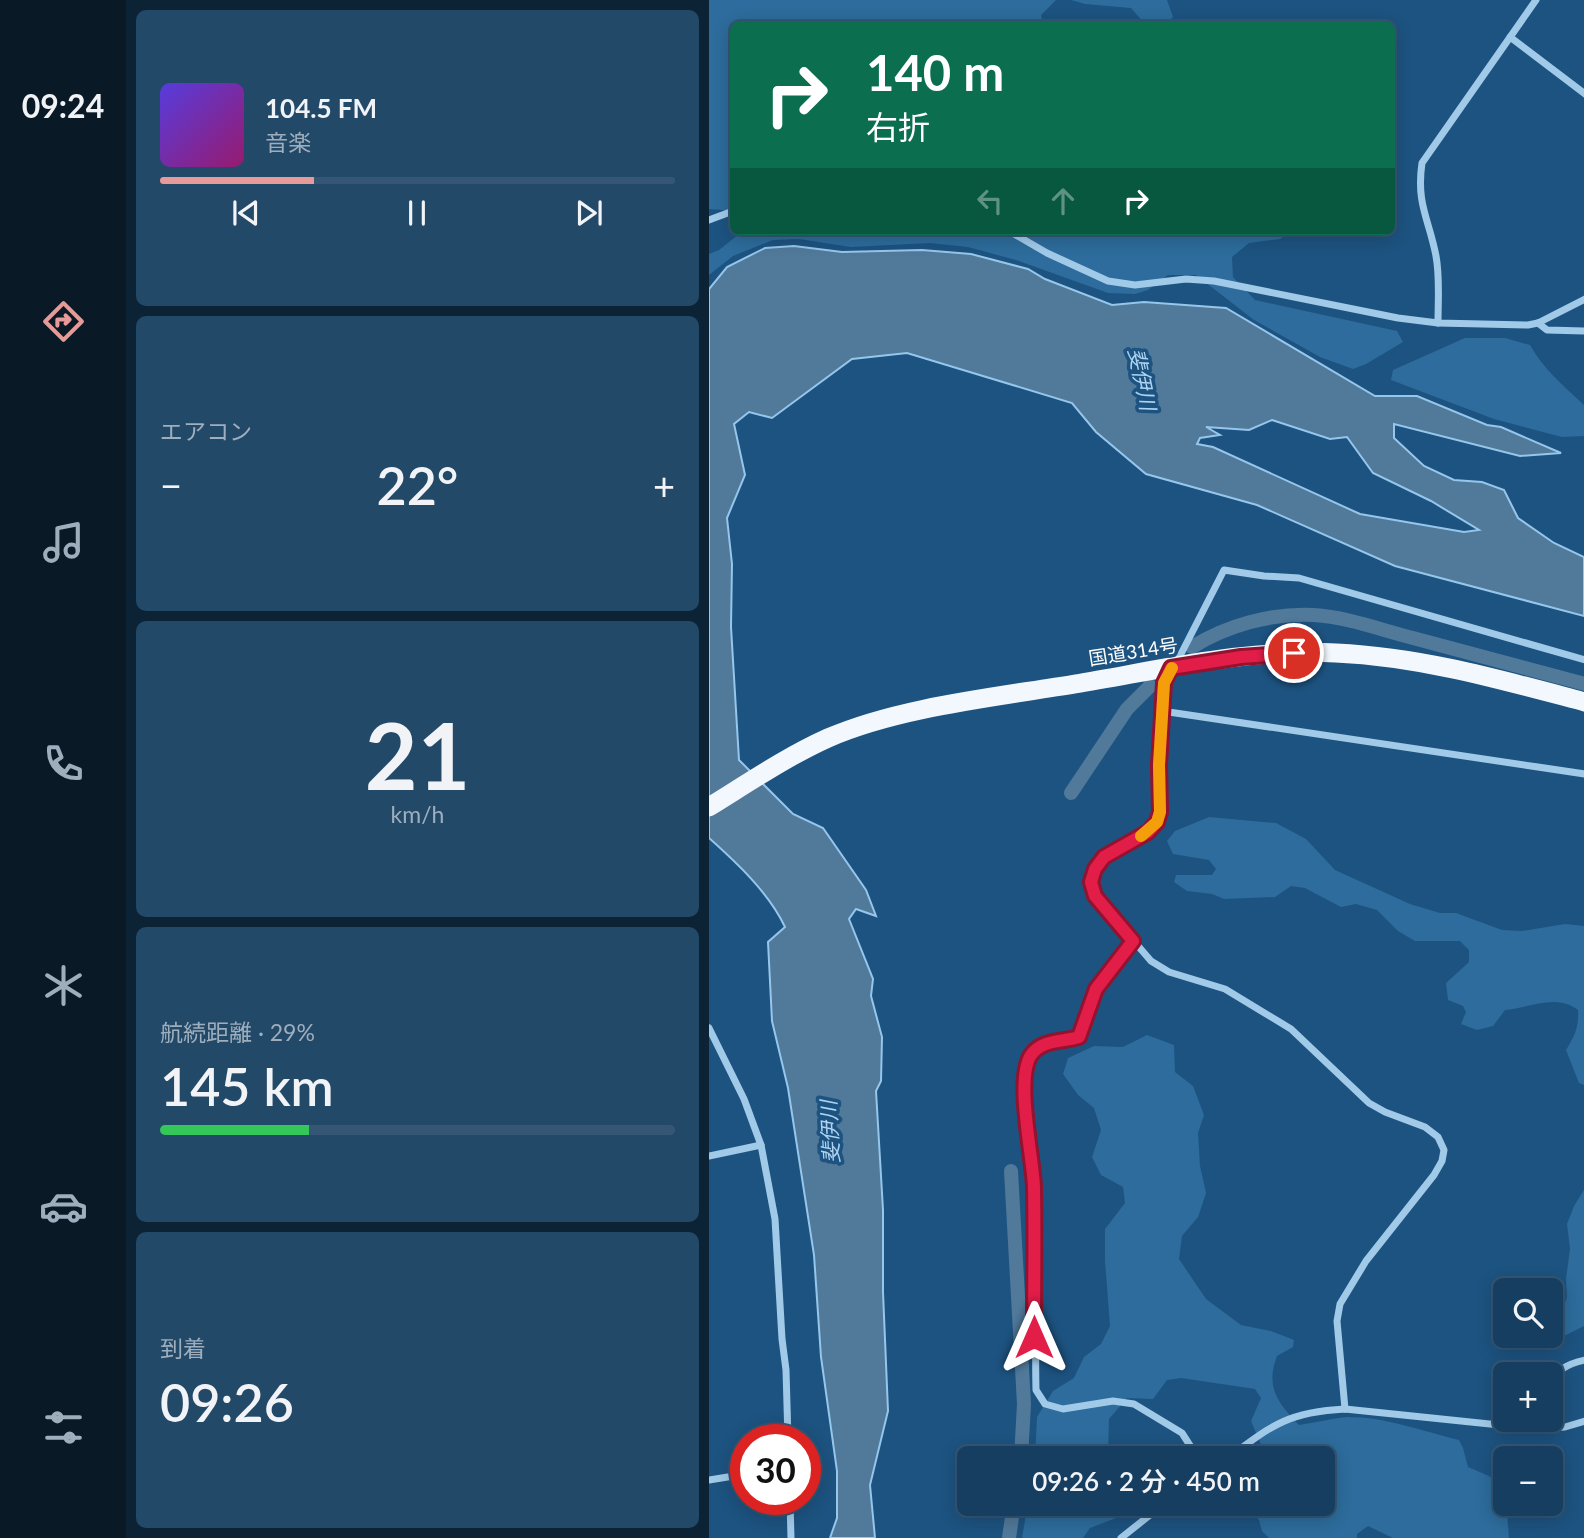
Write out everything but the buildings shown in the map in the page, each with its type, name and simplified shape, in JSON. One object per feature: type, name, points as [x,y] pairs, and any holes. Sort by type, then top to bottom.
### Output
[{"type":"highway","name":"国道314号","points":[[709,807],[781,762],[828,738],[885,719],[1013,694],[1241,657],[1294,653],[1376,656],[1432,663],[1584,702]]},
{"type":"street","points":[[1438,323],[1436,255],[1423,211],[1419,184],[1422,163],[1536,0]]},
{"type":"street","points":[[1510,37],[1584,94]]},
{"type":"street","points":[[709,220],[730,212]]},
{"type":"street","points":[[1016,235],[1107,281],[1135,285],[1186,279],[1214,281],[1398,318],[1438,323],[1528,325],[1538,323],[1584,299]]},
{"type":"street","points":[[1538,323],[1547,330],[1584,331]]},
{"type":"street","points":[[1345,1409],[1337,1321],[1340,1304],[1366,1261],[1434,1175],[1442,1161],[1444,1150],[1438,1137],[1425,1128],[1369,1103],[1291,1029],[1225,989],[1169,972],[1151,961],[1095,896],[1091,882],[1095,869],[1104,857],[1148,832],[1157,822],[1160,812],[1159,765],[1164,683],[1224,570],[1299,579],[1584,660]]},
{"type":"street","points":[[1162,711],[1584,774]]},
{"type":"street","points":[[1133,941],[1096,989],[1079,1037],[1047,1043],[1037,1048],[1029,1057],[1025,1107],[1033,1174],[1036,1390],[1045,1404],[1063,1409],[1113,1401],[1134,1404],[1181,1433],[1190,1446]]},
{"type":"street","points":[[709,1028],[744,1100],[761,1144],[775,1219],[788,1424]]},
{"type":"street","points":[[709,1156],[761,1144]]},
{"type":"street","points":[[1563,1367],[1584,1360]]},
{"type":"street","points":[[1244,1446],[1271,1425],[1302,1414],[1345,1409],[1493,1424]]},
{"type":"street","points":[[1563,1427],[1584,1421]]},
{"type":"street","points":[[709,1480],[730,1477]]},
{"type":"street","points":[[790,1515],[791,1538]]},
{"type":"street","points":[[1121,1538],[1149,1516]]},
{"type":"shaded area","points":[[709,0],[1056,0],[1041,15],[1042,21],[730,21],[730,215],[723,210],[709,209]]},
{"type":"shaded area","points":[[1071,0],[1167,0],[1173,17],[1169,21],[1142,21],[1131,8],[1085,4]]},
{"type":"shaded area","points":[[738,235],[1286,235],[1280,239],[1249,243],[1232,257],[1233,277],[1255,300],[1397,331],[1403,342],[1353,369],[1320,357],[1254,320],[1196,275],[1168,275],[1148,290],[1135,294],[1108,293],[1016,260],[968,247],[930,243],[851,247],[799,239],[773,240],[733,256],[709,275],[709,254],[719,250]]},
{"type":"shaded area","points":[[1465,338],[1505,338],[1530,345],[1548,370],[1584,405],[1584,436],[1562,437],[1494,419],[1391,380],[1393,370]]},
{"type":"shaded area","points":[[1209,817],[1276,823],[1306,839],[1335,870],[1410,904],[1440,913],[1456,913],[1502,930],[1522,931],[1565,924],[1584,926],[1584,1085],[1579,1083],[1566,1050],[1578,1021],[1578,1010],[1570,1005],[1552,1002],[1505,1010],[1493,1026],[1477,1030],[1461,1024],[1466,1012],[1463,1006],[1448,1000],[1446,983],[1469,962],[1469,950],[1460,941],[1415,941],[1398,931],[1377,910],[1356,904],[1341,907],[1305,888],[1291,886],[1275,897],[1224,899],[1212,894],[1187,891],[1174,882],[1176,875],[1212,875],[1216,869],[1209,860],[1173,854],[1167,841],[1175,831]]},
{"type":"shaded area","points":[[1147,1035],[1174,1045],[1175,1072],[1193,1086],[1204,1115],[1198,1133],[1200,1166],[1206,1193],[1198,1217],[1182,1236],[1179,1259],[1206,1299],[1241,1325],[1271,1331],[1294,1340],[1293,1347],[1277,1356],[1272,1377],[1276,1394],[1285,1409],[1299,1425],[1348,1417],[1362,1418],[1390,1422],[1459,1440],[1468,1467],[1493,1479],[1493,1516],[1507,1516],[1509,1538],[1393,1538],[1368,1526],[1357,1534],[1357,1538],[1269,1538],[1262,1531],[1256,1516],[1335,1516],[1335,1446],[1262,1446],[1251,1421],[1261,1398],[1255,1389],[1181,1378],[1167,1380],[1153,1399],[1127,1398],[1109,1419],[1108,1446],[1036,1446],[1037,1417],[1053,1391],[1074,1378],[1084,1357],[1101,1344],[1110,1326],[1105,1229],[1125,1203],[1123,1187],[1101,1175],[1092,1157],[1101,1130],[1094,1108],[1078,1095],[1063,1074],[1068,1058],[1094,1046],[1123,1047]]},
{"type":"shaded area","points":[[1584,1190],[1584,1326],[1563,1336],[1563,1309],[1567,1297],[1566,1279],[1570,1249],[1567,1224]]},
{"type":"shaded area","points":[[1026,1516],[1121,1516],[1090,1528],[1083,1538],[1022,1538]]},
{"type":"water","name":"斐伊川","points":[[794,246],[842,252],[922,250],[971,254],[1028,269],[1045,279],[1112,305],[1144,302],[1226,308],[1375,396],[1417,396],[1561,453],[1520,456],[1394,424],[1394,438],[1424,466],[1454,480],[1482,482],[1504,490],[1518,518],[1554,543],[1584,557],[1584,616],[1395,566],[1257,505],[1146,474],[1096,432],[1072,403],[907,353],[852,359],[772,418],[749,412],[734,424],[745,475],[727,518],[732,564],[731,627],[739,760],[793,814],[823,828],[866,890],[876,916],[856,909],[849,919],[873,979],[871,996],[882,1037],[881,1081],[876,1091],[883,1210],[888,1411],[870,1485],[875,1538],[830,1538],[837,1518],[837,1471],[821,1357],[814,1255],[788,1088],[772,1021],[768,942],[785,927],[761,890],[709,838],[709,289],[727,267],[765,248]],"holes":[[[1272,420],[1330,439],[1347,437],[1373,473],[1431,501],[1479,530],[1464,532],[1360,514],[1213,447],[1197,444],[1200,438],[1220,435],[1206,427],[1249,430]]]},
{"type":"waterway","points":[[1192,647],[1220,632],[1266,618],[1326,616],[1585,684]]},
{"type":"waterway","points":[[1071,793],[1127,709],[1150,686]]},
{"type":"waterway","points":[[1011,1171],[1024,1404],[1022,1446]]},
{"type":"waterway","points":[[1009,1538],[1012,1516]]},
{"type":"slow traffic","points":[[1141,836],[1157,822],[1160,812],[1159,765],[1164,683],[1172,668]]},
{"type":"route","points":[[1034,1337],[1035,1218],[1025,1107],[1029,1057],[1037,1048],[1047,1043],[1079,1037],[1096,989],[1133,941],[1095,896],[1091,882],[1095,869],[1104,857],[1148,832],[1157,822],[1160,812],[1159,765],[1164,683],[1171,668],[1241,657],[1294,653]]}]
